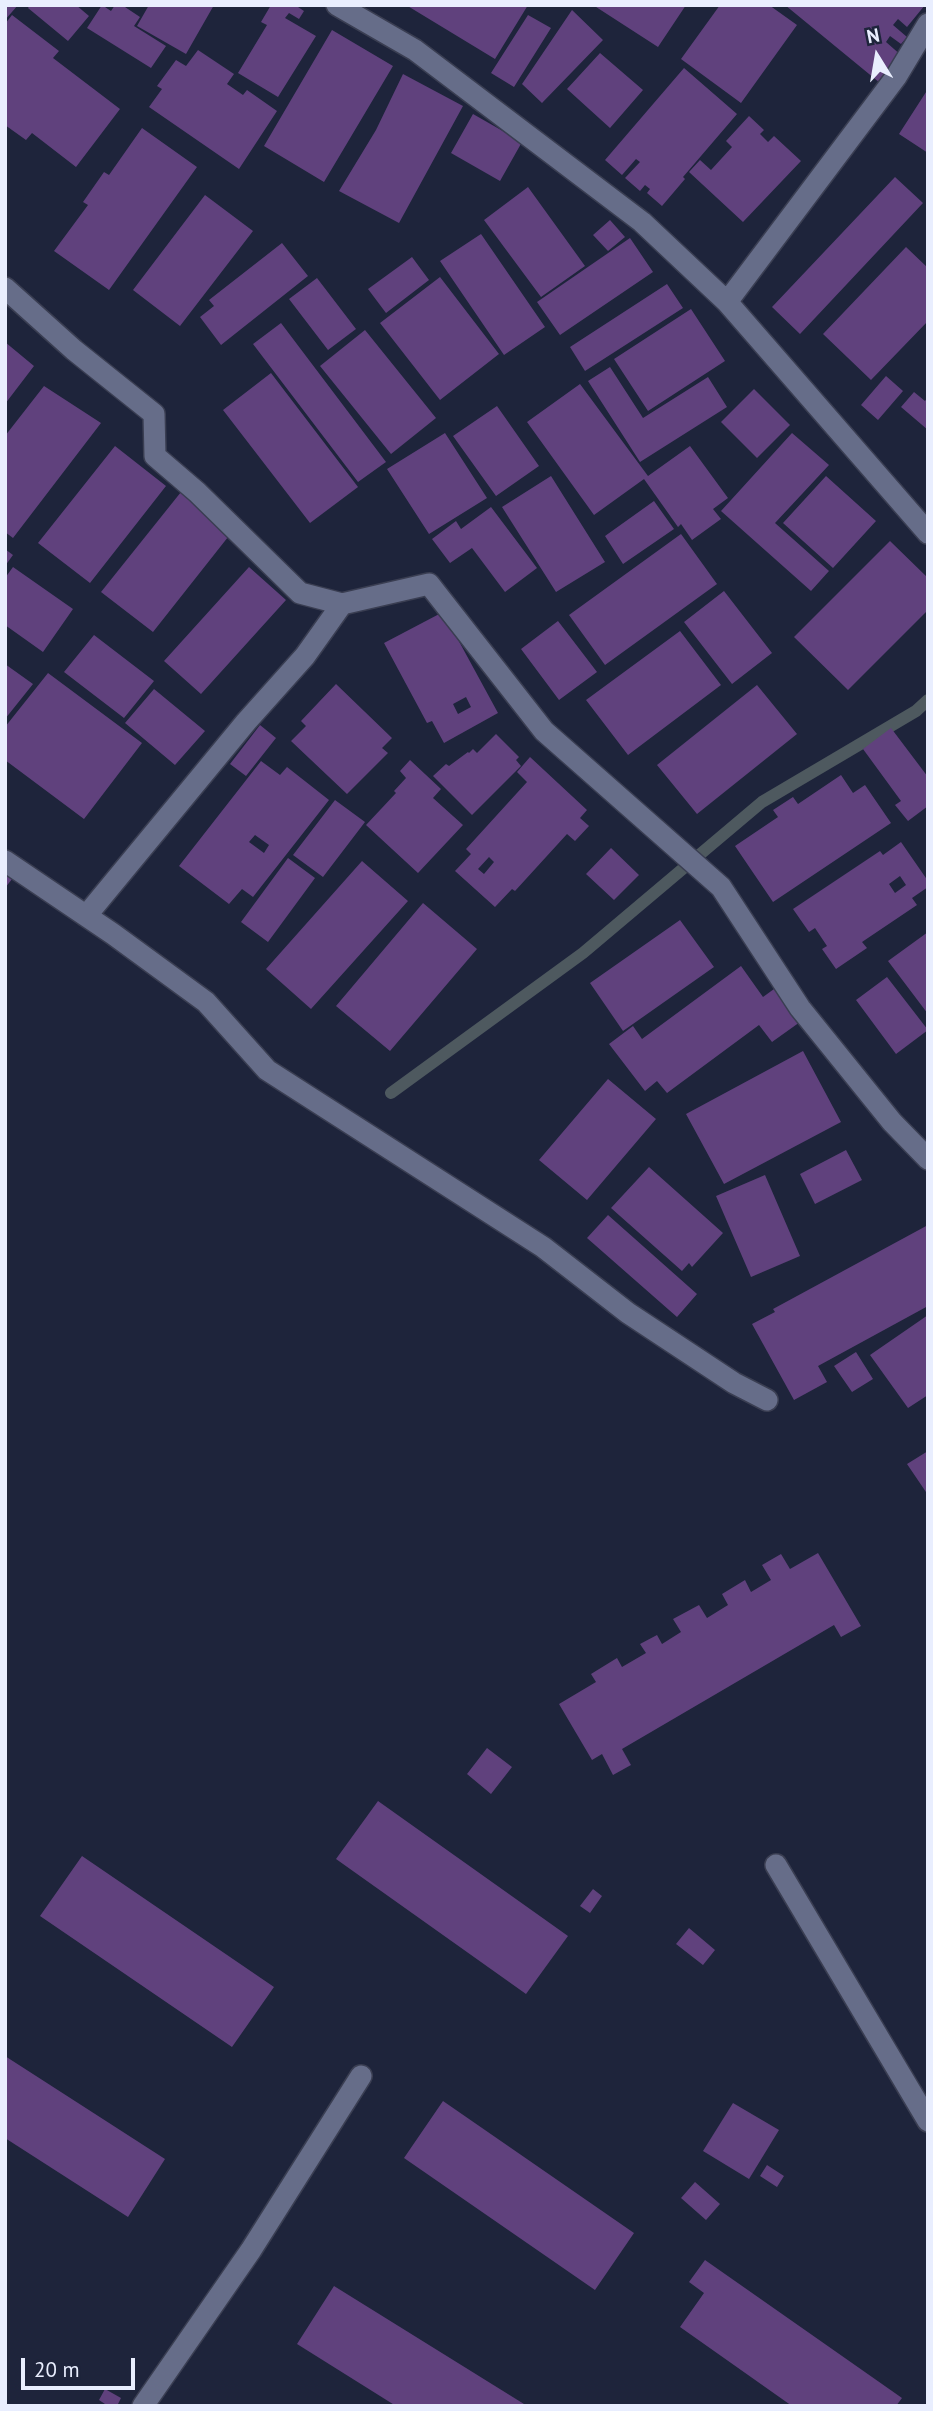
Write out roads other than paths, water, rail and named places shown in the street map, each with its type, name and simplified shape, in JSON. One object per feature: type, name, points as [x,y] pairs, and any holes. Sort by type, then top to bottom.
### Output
[{"type":"street","points":[[337,5],[415,50],[642,222],[727,302],[928,533]]},
{"type":"street","points":[[727,302],[896,77],[928,24]]},
{"type":"street","points":[[5,288],[74,350],[154,414],[155,456],[197,492],[300,593],[342,604],[429,584],[544,731],[721,887],[800,1008],[892,1122],[928,1160]]},
{"type":"street","points":[[86,916],[246,722],[305,656],[342,604]]},
{"type":"street","points":[[5,861],[206,1002],[267,1070],[543,1247],[628,1313],[734,1383],[767,1400]]},
{"type":"street","points":[[776,1865],[928,2121]]},
{"type":"street","points":[[144,2406],[251,2250],[361,2076]]},
{"type":"waterway","points":[[391,1093],[583,953],[762,802],[916,711],[928,700]]}]
